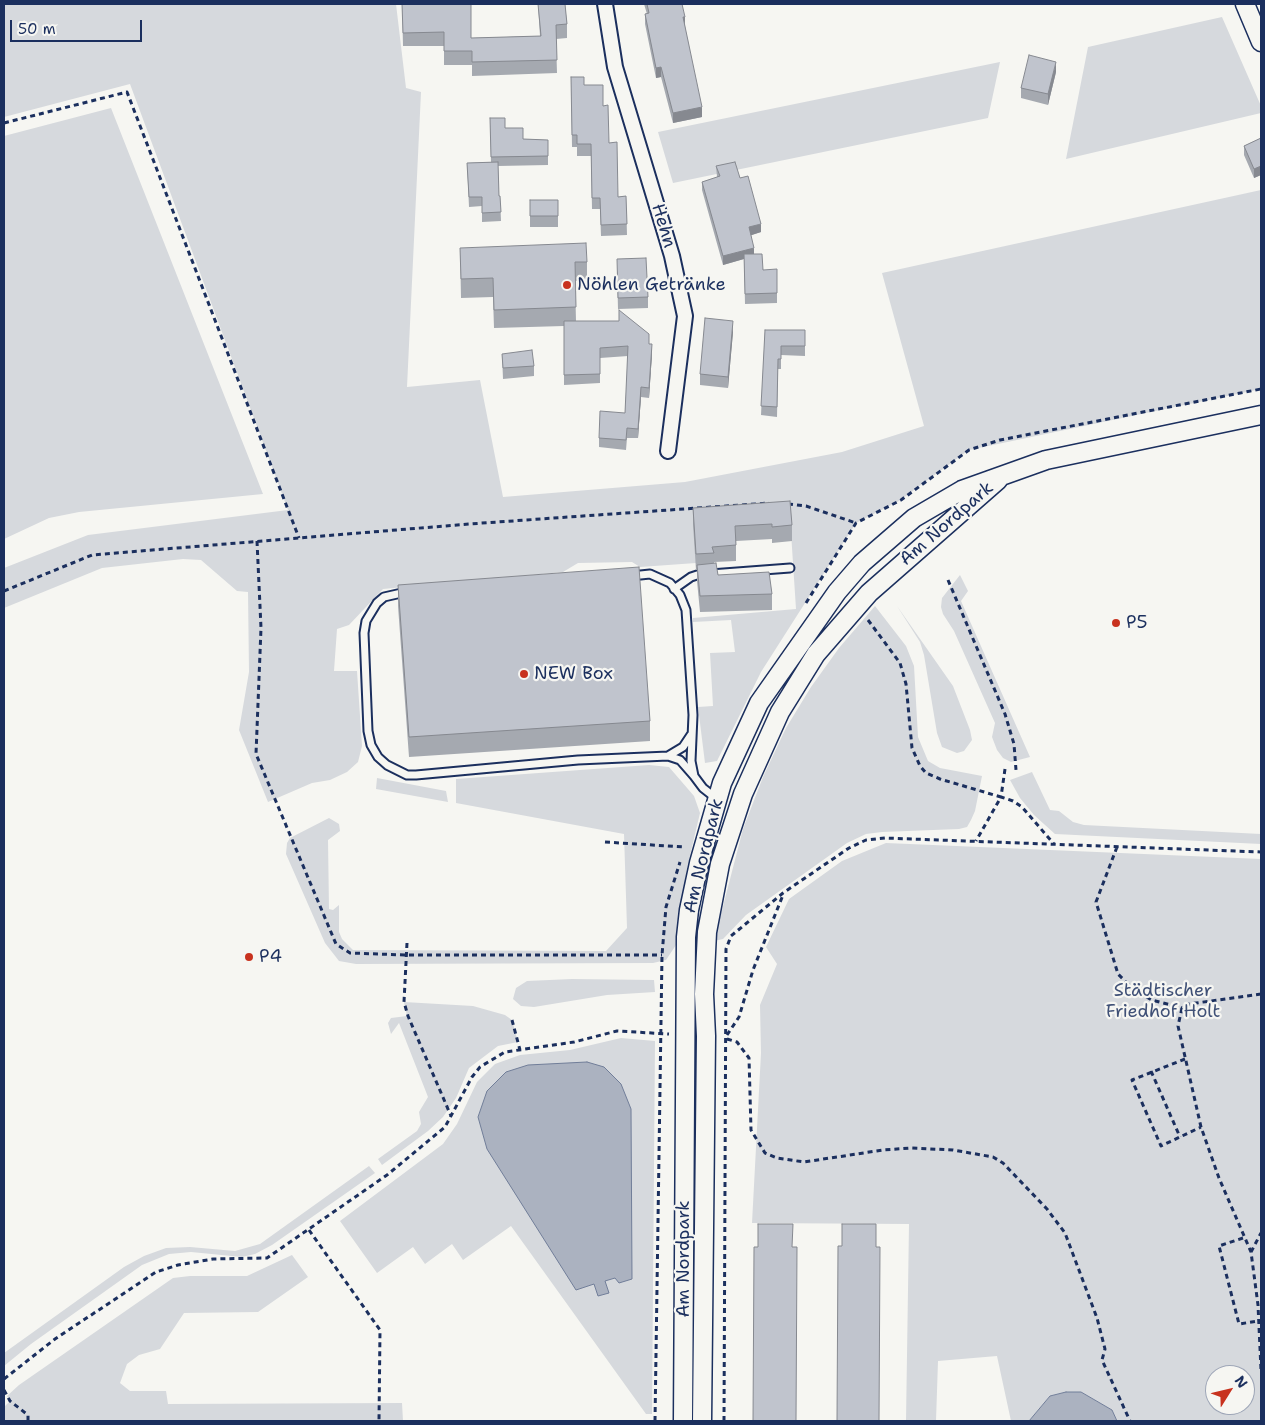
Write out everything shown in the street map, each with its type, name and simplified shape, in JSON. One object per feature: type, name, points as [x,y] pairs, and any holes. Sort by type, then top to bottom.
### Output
[{"type":"street","name":"Hehn","points":[[605,4],[615,68],[672,256],[685,316],[668,451]]},
{"type":"street","points":[[1244,4],[1261,42]]},
{"type":"street","name":"Am Nordpark","points":[[683,1421],[686,1036],[689,910],[698,863],[722,783],[759,703],[837,592],[862,563],[914,518],[962,490],[1046,460],[1261,415]]},
{"type":"street","name":"Am Nordpark","points":[[702,1421],[706,1041],[704,994],[708,932],[720,864],[743,794],[780,712],[816,654],[854,608],[887,576],[1004,475]]},
{"type":"lane","points":[[674,589],[690,577],[697,575],[790,568]]},
{"type":"lane","points":[[622,577],[650,574],[659,577],[674,589],[686,610],[693,715],[691,761],[694,776]]},
{"type":"lane","points":[[416,591],[397,592],[384,597],[377,603],[366,621],[364,633],[368,731],[371,745],[378,757],[387,765],[407,775],[416,775],[578,760],[668,756],[680,760],[703,788],[717,800]]},
{"type":"lane","points":[[668,756],[683,747],[692,733]]},
{"type":"path","points":[[4,123],[127,92],[299,538]]},
{"type":"path","points":[[4,591],[92,555],[770,503]]},
{"type":"path","points":[[779,504],[806,506],[856,523]]},
{"type":"path","points":[[257,541],[261,628],[256,754],[336,944],[350,954],[662,955]]},
{"type":"path","points":[[821,577],[837,592]]},
{"type":"path","points":[[948,580],[1005,714],[1014,744],[1016,770]]},
{"type":"path","points":[[854,608],[870,622],[900,663],[906,684],[912,748],[920,766],[940,780],[1001,797],[1022,807],[1054,844]]},
{"type":"path","points":[[976,841],[1001,797],[1005,769]]},
{"type":"path","points":[[724,1421],[726,949],[731,936],[783,893],[849,848],[866,840],[885,838],[1261,852]]},
{"type":"path","points":[[606,842],[684,847]]},
{"type":"path","points":[[1117,846],[1096,902],[1118,974],[1133,989],[1152,1000],[1182,1008],[1198,1002],[1261,994]]},
{"type":"path","points":[[727,1037],[739,1017],[753,970],[783,893]]},
{"type":"path","points":[[406,943],[404,1002],[408,1016],[452,1117]]},
{"type":"path","points":[[1182,1008],[1178,1026],[1202,1127],[1243,1238],[1251,1252],[1258,1305],[1261,1370]]},
{"type":"path","points":[[512,1020],[520,1050]]},
{"type":"path","points":[[4,1379],[55,1339],[156,1272],[178,1264],[214,1259],[267,1258],[387,1175],[445,1127],[472,1077],[480,1068],[505,1052],[574,1042],[617,1031],[686,1036]]},
{"type":"path","points":[[727,1037],[737,1042],[748,1058],[751,1130],[766,1153],[777,1158],[804,1162],[884,1150],[911,1148],[953,1150],[993,1157],[1003,1163],[1047,1209],[1065,1233],[1096,1318],[1105,1349],[1102,1360],[1130,1421]]},
{"type":"path","points":[[1185,1059],[1132,1080],[1161,1146],[1202,1127]]},
{"type":"path","points":[[1151,1071],[1180,1137]]},
{"type":"path","points":[[309,1230],[380,1330],[379,1421]]},
{"type":"path","points":[[1251,1252],[1261,1233]]},
{"type":"path","points":[[1243,1238],[1219,1246],[1239,1324],[1258,1321]]},
{"type":"path","points":[[4,1390],[10,1401],[28,1415],[28,1421]]},
{"type":"green space","points":[[4,4],[396,4],[406,88],[421,92],[407,387],[480,380],[503,497],[685,482],[842,452],[924,426],[882,273],[1261,190],[1261,389],[969,450],[899,501],[856,523],[761,672],[717,761],[705,763],[698,707],[713,706],[710,653],[735,652],[731,620],[693,622],[693,618],[796,609],[790,517],[694,524],[696,563],[640,567],[632,562],[578,563],[563,572],[383,589],[349,625],[337,629],[334,671],[357,671],[362,746],[358,762],[347,772],[330,780],[312,783],[268,802],[239,730],[249,672],[248,592],[237,591],[201,560],[183,559],[102,568],[4,608],[4,568],[88,535],[288,510],[130,84],[4,117]]},
{"type":"green space","points":[[1222,17],[1261,106],[1261,113],[1066,159],[1088,47]]},
{"type":"green space","points":[[1000,62],[988,118],[673,183],[658,132]]},
{"type":"green space","points":[[111,108],[263,494],[79,512],[49,518],[4,539],[4,136]]},
{"type":"green space","points":[[960,575],[968,591],[961,601],[1030,757],[1011,762],[1003,758],[997,750],[992,737],[995,723],[954,631],[943,614],[941,607],[942,598]]},
{"type":"green space","points":[[875,606],[906,646],[914,666],[918,737],[928,761],[940,768],[982,776],[975,811],[971,820],[967,827],[959,829],[866,834],[847,843],[746,915],[723,939],[714,941],[743,829],[763,777],[786,728],[811,687],[839,648]]},
{"type":"green space","points":[[897,606],[953,686],[972,740],[964,751],[957,753],[942,747],[937,733],[924,655],[920,642]]},
{"type":"green space","points":[[649,765],[669,767],[694,796],[700,813],[687,868],[676,945],[666,960],[653,963],[356,964],[339,961],[325,943],[286,854],[287,843],[290,838],[329,818],[339,824],[340,831],[328,840],[329,909],[333,910],[339,905],[339,932],[342,939],[353,950],[606,951],[627,928],[624,834],[456,803],[456,779]]},
{"type":"green space","points":[[1032,772],[1050,810],[1059,811],[1073,822],[1084,825],[1261,834],[1261,844],[1055,834],[1034,815],[1020,798],[1010,780]]},
{"type":"green space","points":[[377,778],[446,791],[448,802],[376,789]]},
{"type":"green space","name":"Städtischer Friedhof Holt","points":[[886,843],[1261,859],[1261,1421],[1117,1421],[1112,1410],[1081,1392],[1066,1392],[1050,1396],[1029,1421],[1011,1421],[997,1356],[938,1361],[936,1421],[906,1421],[909,1224],[752,1223],[761,1053],[760,1005],[777,964],[766,947],[789,899],[842,861]]},
{"type":"green space","points":[[572,979],[654,980],[655,992],[607,995],[534,1007],[521,1006],[513,999],[516,988],[527,981]]},
{"type":"green space","points":[[404,1002],[473,1006],[505,1015],[512,1020],[518,1042],[498,1046],[469,1068],[456,1098],[443,1117],[428,1131],[382,1165],[378,1159],[417,1131],[421,1124],[419,1112],[428,1097],[399,1023],[391,1034],[388,1023],[391,1018],[407,1016]]},
{"type":"green space","points":[[621,1038],[655,1041],[652,1414],[646,1414],[511,1226],[463,1260],[452,1244],[425,1264],[413,1247],[377,1273],[340,1221],[443,1144],[457,1124],[477,1082],[495,1064],[520,1055],[570,1050]]},
{"type":"green space","points":[[369,1166],[375,1173],[272,1245],[255,1254],[242,1257],[191,1252],[169,1254],[142,1265],[31,1344],[4,1366],[4,1353],[124,1267],[144,1256],[166,1248],[190,1247],[235,1251],[260,1244]]},
{"type":"green space","points":[[292,1255],[308,1277],[258,1312],[184,1313],[160,1349],[139,1355],[127,1364],[120,1383],[130,1391],[166,1391],[168,1404],[402,1403],[403,1421],[4,1421],[4,1407],[10,1401],[7,1396],[19,1385],[173,1278],[190,1276],[247,1276]]},
{"type":"shaded area","points":[[587,1062],[604,1067],[621,1084],[631,1109],[632,1279],[619,1283],[615,1278],[605,1281],[609,1293],[598,1296],[594,1284],[576,1290],[487,1149],[478,1117],[487,1091],[506,1072],[528,1065]]},
{"type":"shaded area","points":[[1066,1392],[1081,1392],[1112,1410],[1117,1421],[1029,1421],[1050,1396]]},
{"type":"building","points":[[402,4],[471,4],[471,38],[541,36],[538,4],[565,4],[567,24],[556,25],[557,60],[472,62],[472,51],[444,51],[444,32],[403,33]]},
{"type":"building","points":[[647,4],[682,4],[702,107],[673,113],[661,67],[656,68],[645,14],[649,13]]},
{"type":"building","points":[[1029,55],[1056,62],[1048,94],[1021,88]]},
{"type":"building","points":[[571,77],[584,77],[584,85],[603,85],[603,106],[608,105],[609,143],[617,142],[618,197],[626,196],[627,224],[601,225],[600,198],[592,198],[591,144],[577,144],[577,135],[572,135]]},
{"type":"building","points":[[490,118],[505,118],[505,128],[523,128],[523,139],[548,140],[548,156],[491,157]]},
{"type":"building","points":[[1261,138],[1261,166],[1254,169],[1244,146]]},
{"type":"building","points":[[498,162],[501,212],[482,213],[482,197],[469,197],[467,163]]},
{"type":"building","points":[[735,162],[740,178],[748,176],[761,224],[749,227],[754,248],[723,256],[702,182],[720,176],[716,166]]},
{"type":"building","points":[[530,200],[558,200],[558,216],[530,216]]},
{"type":"building","points":[[586,243],[587,262],[575,262],[576,307],[494,310],[493,278],[461,279],[460,248]]},
{"type":"building","points":[[744,254],[762,254],[763,270],[777,269],[777,293],[745,294]]},
{"type":"building","points":[[646,258],[648,297],[618,298],[617,259]]},
{"type":"building","points":[[619,310],[649,334],[649,344],[652,344],[649,388],[641,387],[638,429],[627,428],[626,440],[599,438],[600,411],[625,413],[628,346],[600,348],[600,374],[564,375],[564,321],[619,321]]},
{"type":"building","points":[[705,318],[733,321],[728,377],[700,374]]},
{"type":"building","points":[[765,330],[805,330],[805,346],[781,346],[781,359],[778,359],[777,407],[761,406]]},
{"type":"building","points":[[532,350],[534,366],[503,368],[502,354]]},
{"type":"building","points":[[790,501],[792,525],[772,527],[772,524],[735,526],[736,545],[712,547],[714,553],[696,554],[693,508]]},
{"type":"building","points":[[716,563],[718,575],[769,572],[772,594],[700,596],[697,565]]},
{"type":"building","name":"NEW Box","points":[[639,567],[650,721],[409,737],[398,585]]},
{"type":"building","points":[[758,1224],[793,1224],[792,1247],[797,1247],[796,1421],[753,1421],[754,1247],[758,1247]]},
{"type":"building","points":[[842,1224],[876,1224],[876,1247],[880,1247],[879,1421],[837,1421],[838,1246],[842,1246]]},
{"type":"place","name":"Nöhlen Getränke","points":[[567,285]]},
{"type":"place","name":"P5","points":[[1116,623]]},
{"type":"place","name":"NEW Box","points":[[524,674]]},
{"type":"place","name":"P4","points":[[249,957]]}]
